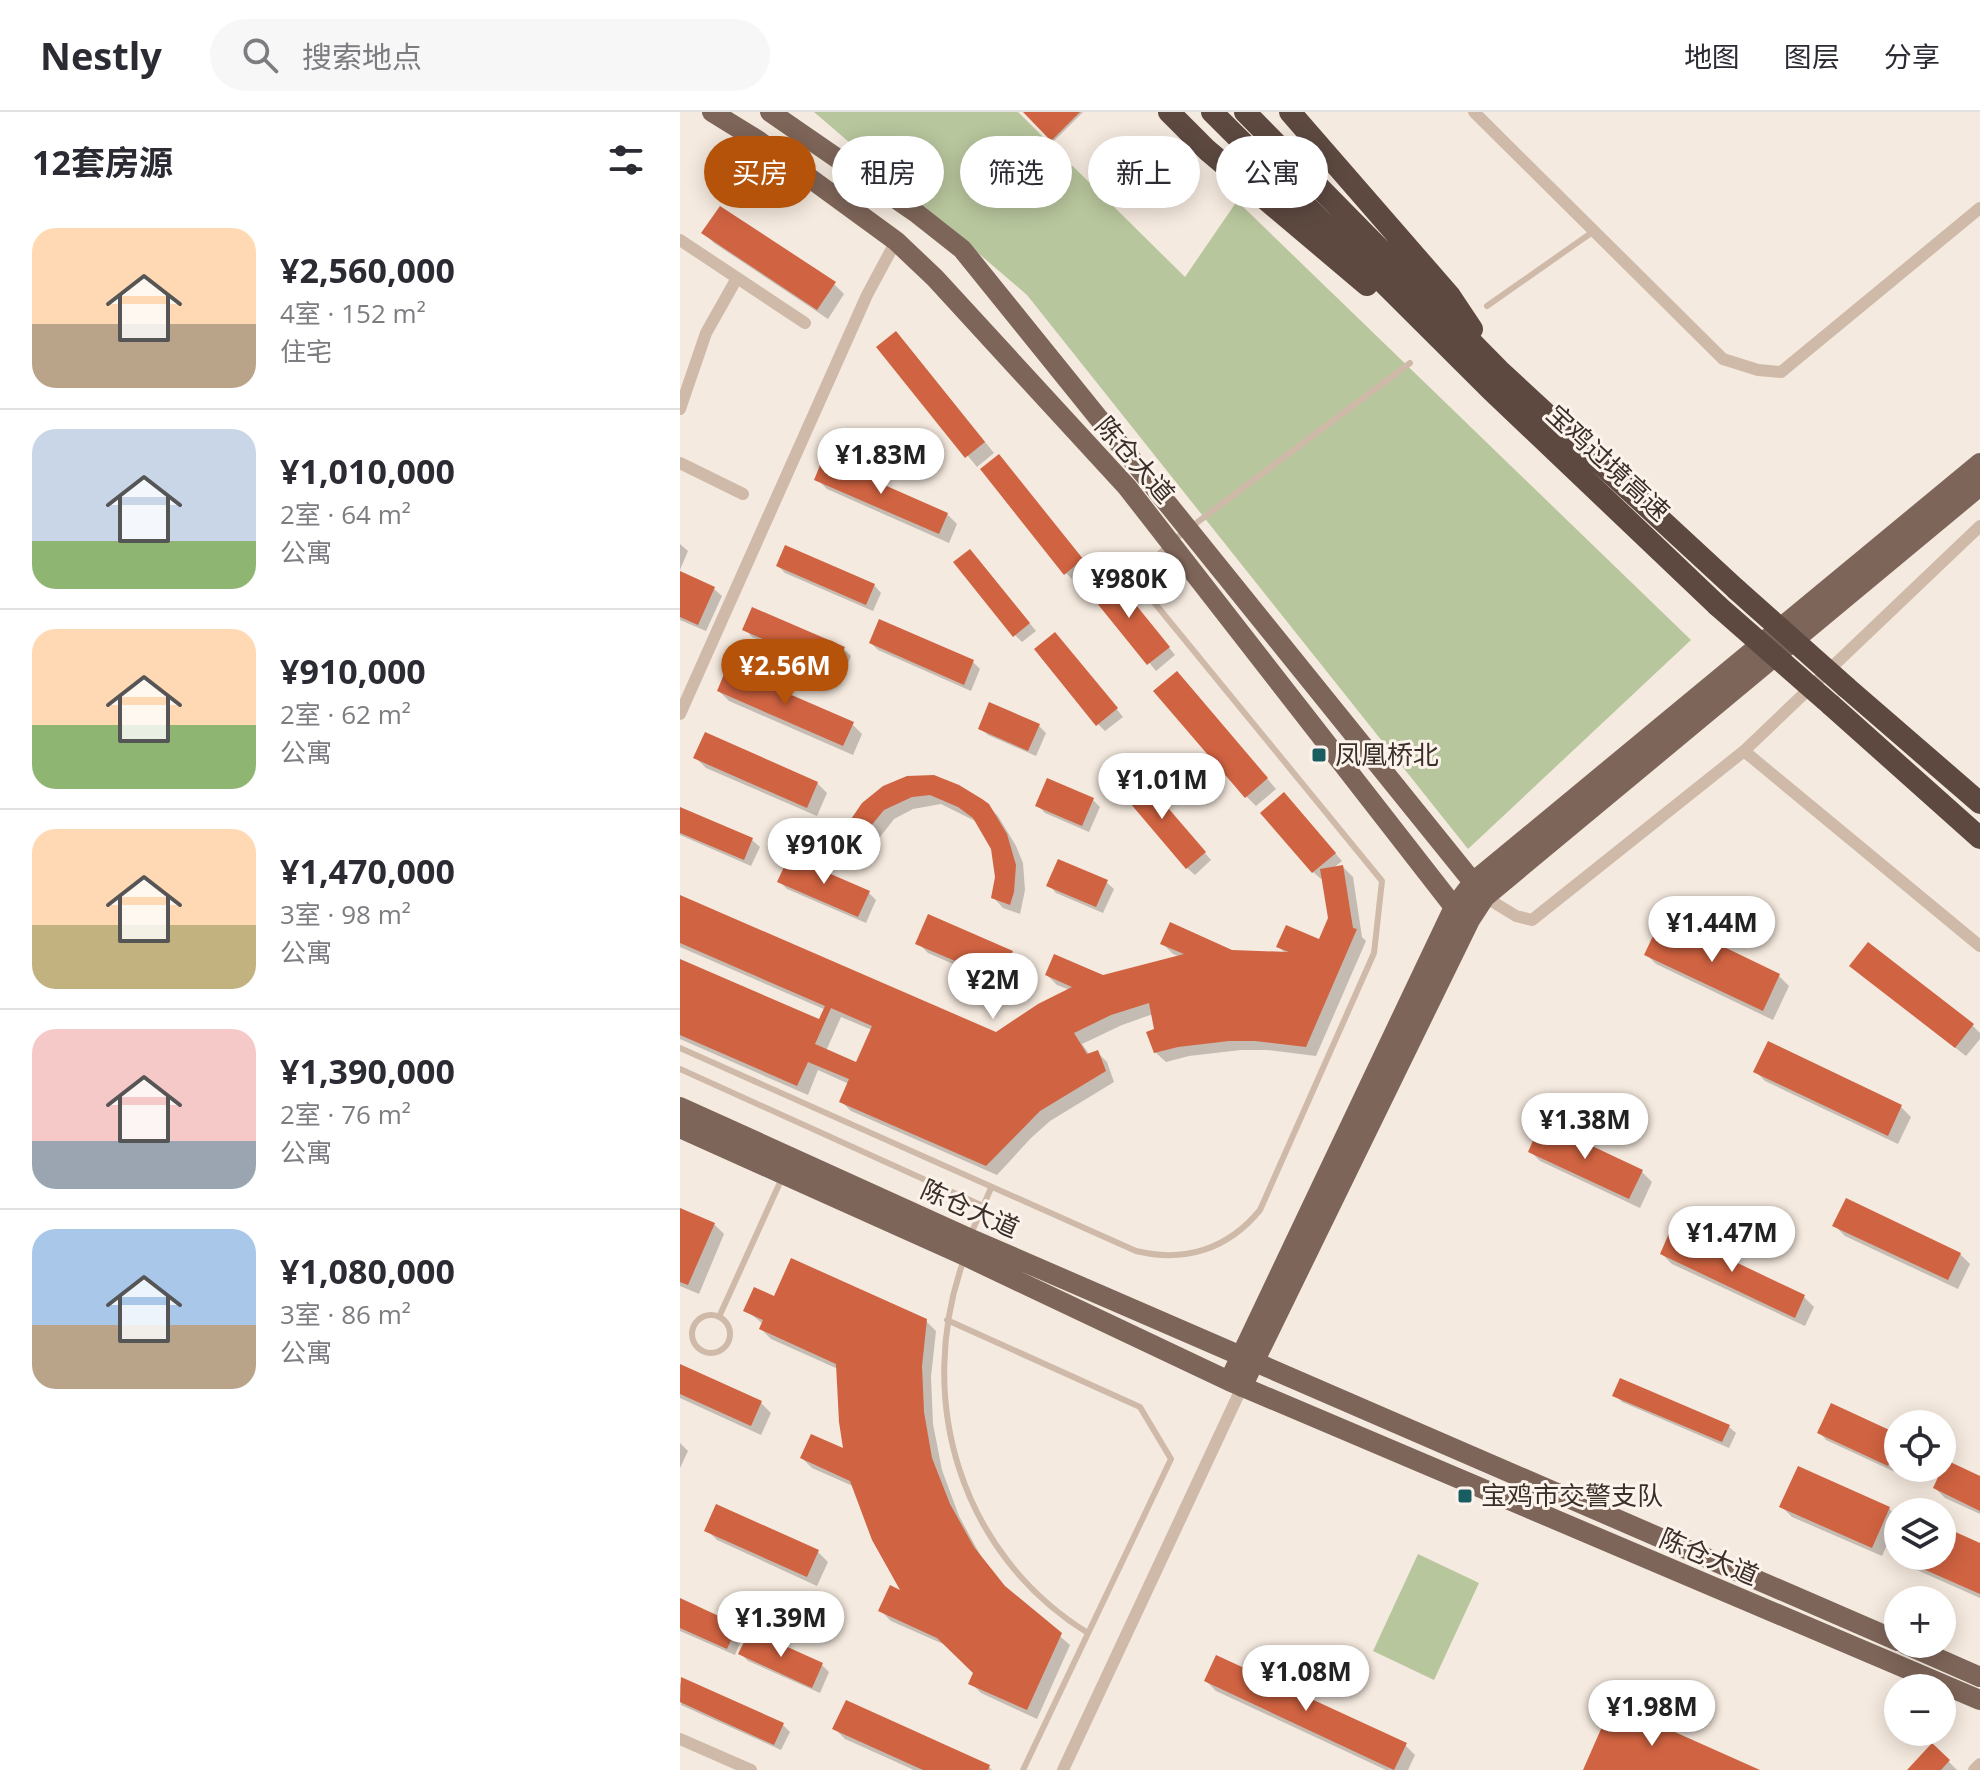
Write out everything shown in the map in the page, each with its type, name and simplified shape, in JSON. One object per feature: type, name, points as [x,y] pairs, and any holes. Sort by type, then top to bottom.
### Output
[{"type":"highway","points":[[1169,112],[1207,150],[1494,380]]},
{"type":"highway","name":"宝鸡过境高速","points":[[1212,112],[1494,380],[1718,606],[1980,838]]},
{"type":"highway","name":"宝鸡过境高速","points":[[1245,112],[1494,380],[1980,803]]},
{"type":"highway","points":[[1290,112],[1450,296],[1494,380]]},
{"type":"main road","name":"陈仓大道","points":[[712,112],[751,136]]},
{"type":"main road","points":[[772,113],[915,212],[962,249],[1479,890]]},
{"type":"main road","name":"陈仓大道","points":[[816,183],[896,241],[935,278],[1127,487],[1462,913]]},
{"type":"main road","points":[[1236,1384],[1462,913],[1479,890],[1980,463]]},
{"type":"main road","points":[[1479,890],[1980,486]]},
{"type":"main road","name":"陈仓大道","points":[[680,1107],[967,1247],[1236,1384],[1980,1700]]},
{"type":"main road","name":"陈仓大道","points":[[680,1128],[783,1174],[1248,1358],[1884,1635]]},
{"type":"main road","points":[[1937,1658],[1980,1677]]},
{"type":"street","points":[[1474,112],[1723,359],[1758,370],[1781,372],[1980,208]]},
{"type":"street","points":[[761,136],[772,113]]},
{"type":"street","points":[[680,240],[805,323]]},
{"type":"street","points":[[680,714],[867,295],[896,241]]},
{"type":"street","points":[[680,409],[706,333],[737,278]]},
{"type":"street","points":[[680,463],[743,494]]},
{"type":"street","points":[[1479,890],[1516,916],[1532,920],[1744,751],[1980,526]]},
{"type":"street","points":[[1744,751],[1980,946]]},
{"type":"street","points":[[1063,1770],[1236,1384]]},
{"type":"street","points":[[680,1739],[751,1770]]},
{"type":"street","points":[[1974,1770],[1980,1764]]},
{"type":"lane","points":[[1487,306],[1594,231]]},
{"type":"lane","points":[[680,1048],[1121,1246],[1151,1255],[1183,1256],[1227,1241],[1239,1232],[1260,1210],[1374,953],[1382,881],[1135,579],[1171,542],[1410,363]]},
{"type":"lane","points":[[680,1069],[983,1206]]},
{"type":"lane","points":[[719,1317],[783,1174]]},
{"type":"lane","points":[[991,1188],[967,1247],[947,1320],[945,1403],[954,1453],[972,1502],[1014,1569],[1052,1606],[1088,1633]]},
{"type":"lane","points":[[706,1316],[719,1317],[725,1321],[730,1332],[727,1345],[717,1353],[703,1352],[694,1343],[693,1329],[706,1316]]},
{"type":"lane","points":[[947,1320],[1140,1407],[1171,1459],[1023,1770]]},
{"type":"green space","points":[[814,112],[1018,112],[1042,136],[960,136],[960,208],[1072,208],[1072,165],[1088,181],[1088,208],[1115,208],[1185,277],[1232,208],[1244,208],[1691,640],[1468,849],[1027,295],[926,208],[944,208],[944,136],[842,136]]},
{"type":"green space","points":[[1418,1554],[1479,1583],[1434,1680],[1373,1651]]},
{"type":"building","points":[[1023,112],[1080,112],[1056,136],[1046,136]]},
{"type":"building","points":[[719,208],[723,208],[836,282],[817,310],[701,233]]},
{"type":"building","points":[[896,331],[985,442],[965,458],[876,347]]},
{"type":"building","points":[[999,454],[1083,559],[1064,575],[980,469]]},
{"type":"building","points":[[823,458],[948,513],[939,534],[814,480]]},
{"type":"building","points":[[785,545],[875,584],[866,605],[776,566]]},
{"type":"building","points":[[970,549],[1030,623],[1013,637],[953,562]]},
{"type":"building","points":[[680,571],[715,587],[698,625],[680,617]]},
{"type":"building","points":[[1111,574],[1170,647],[1147,665],[1088,592]]},
{"type":"building","points":[[752,607],[845,647],[835,670],[742,630]]},
{"type":"building","points":[[879,619],[974,660],[964,685],[869,643]]},
{"type":"building","points":[[1055,632],[1118,708],[1096,726],[1034,649]]},
{"type":"building","points":[[727,667],[854,722],[843,746],[717,691]]},
{"type":"building","points":[[1177,671],[1268,778],[1245,798],[1153,691]]},
{"type":"building","points":[[989,702],[1040,724],[1028,751],[978,729]]},
{"type":"building","points":[[705,732],[818,782],[807,808],[693,758]]},
{"type":"building","points":[[1138,773],[1206,852],[1186,869],[1119,790]]},
{"type":"building","points":[[934,775],[959,785],[989,804],[1007,834],[1016,865],[1010,905],[991,898],[995,877],[991,849],[973,818],[958,807],[930,795],[912,797],[884,810],[866,832],[847,825],[862,803],[883,786],[907,776]]},
{"type":"building","points":[[1047,778],[1094,798],[1082,826],[1035,806]]},
{"type":"building","points":[[1284,792],[1336,853],[1312,873],[1260,813]]},
{"type":"building","points":[[680,807],[753,838],[744,860],[680,833]]},
{"type":"building","points":[[789,856],[870,891],[858,917],[777,882]]},
{"type":"building","points":[[1058,859],[1108,880],[1096,907],[1046,886]]},
{"type":"building","points":[[1343,865],[1353,928],[1357,929],[1306,1047],[1229,1041],[1154,1053],[1146,1032],[1154,1029],[1149,1003],[1111,1015],[1074,1033],[1087,1054],[1098,1050],[1106,1071],[1040,1111],[986,1166],[839,1102],[849,1079],[808,1062],[797,1086],[680,1035],[680,959],[819,1019],[825,1006],[680,943],[680,895],[996,1032],[1038,1004],[1072,987],[1045,975],[1054,954],[1103,975],[1184,954],[1160,944],[1170,922],[1232,950],[1289,952],[1276,947],[1286,925],[1319,939],[1328,918],[1320,869]],"holes":[[[831,1008],[872,1026],[856,1062],[815,1044]]]},
{"type":"building","points":[[928,914],[1013,951],[1000,980],[915,944]]},
{"type":"building","points":[[1662,917],[1780,974],[1763,1011],[1644,955]]},
{"type":"building","points":[[1868,942],[1974,1024],[1955,1048],[1849,966]]},
{"type":"building","points":[[1768,1041],[1902,1105],[1888,1136],[1753,1072]]},
{"type":"building","points":[[1541,1122],[1643,1170],[1629,1199],[1528,1152]]},
{"type":"building","points":[[1846,1198],[1961,1253],[1948,1280],[1832,1226]]},
{"type":"building","points":[[680,1208],[715,1223],[688,1285],[680,1282]]},
{"type":"building","points":[[1670,1231],[1805,1295],[1795,1318],[1660,1254]]},
{"type":"building","points":[[791,1258],[927,1319],[922,1366],[924,1412],[932,1458],[950,1504],[974,1547],[1005,1586],[1062,1633],[1027,1710],[968,1684],[973,1673],[937,1638],[878,1611],[890,1585],[900,1590],[872,1540],[850,1481],[800,1458],[811,1434],[843,1448],[836,1364],[759,1329],[763,1320],[743,1311],[754,1287],[774,1296]]},
{"type":"building","points":[[680,1364],[762,1401],[751,1426],[680,1394]]},
{"type":"building","points":[[1620,1378],[1730,1425],[1722,1442],[1612,1396]]},
{"type":"building","points":[[1831,1403],[1884,1428],[1884,1464],[1817,1433]]},
{"type":"building","points":[[1956,1465],[1980,1476],[1980,1511],[1956,1498],[1933,1488],[1936,1482],[1956,1482]]},
{"type":"building","points":[[1798,1466],[1884,1504],[1884,1521],[1872,1548],[1779,1507]]},
{"type":"building","points":[[716,1504],[819,1550],[807,1577],[704,1531]]},
{"type":"building","points":[[1956,1532],[1980,1543],[1980,1594],[1925,1570],[1956,1570]]},
{"type":"building","points":[[680,1598],[738,1625],[727,1649],[680,1628]]},
{"type":"building","points":[[750,1630],[823,1663],[812,1688],[738,1654]]},
{"type":"building","points":[[1216,1655],[1407,1743],[1394,1770],[1204,1681]]},
{"type":"building","points":[[681,1677],[784,1723],[774,1745],[680,1702]]},
{"type":"building","points":[[846,1700],[990,1765],[988,1770],[923,1770],[832,1729]]},
{"type":"building","points":[[1612,1704],[1760,1770],[1583,1770]]},
{"type":"building","points":[[1929,1746],[1935,1746],[1950,1760],[1941,1770],[1907,1770]]},
{"type":"place","name":"凤凰桥北","points":[[1319,755]]},
{"type":"place","name":"宝鸡市交警支队","points":[[1465,1496]]}]
